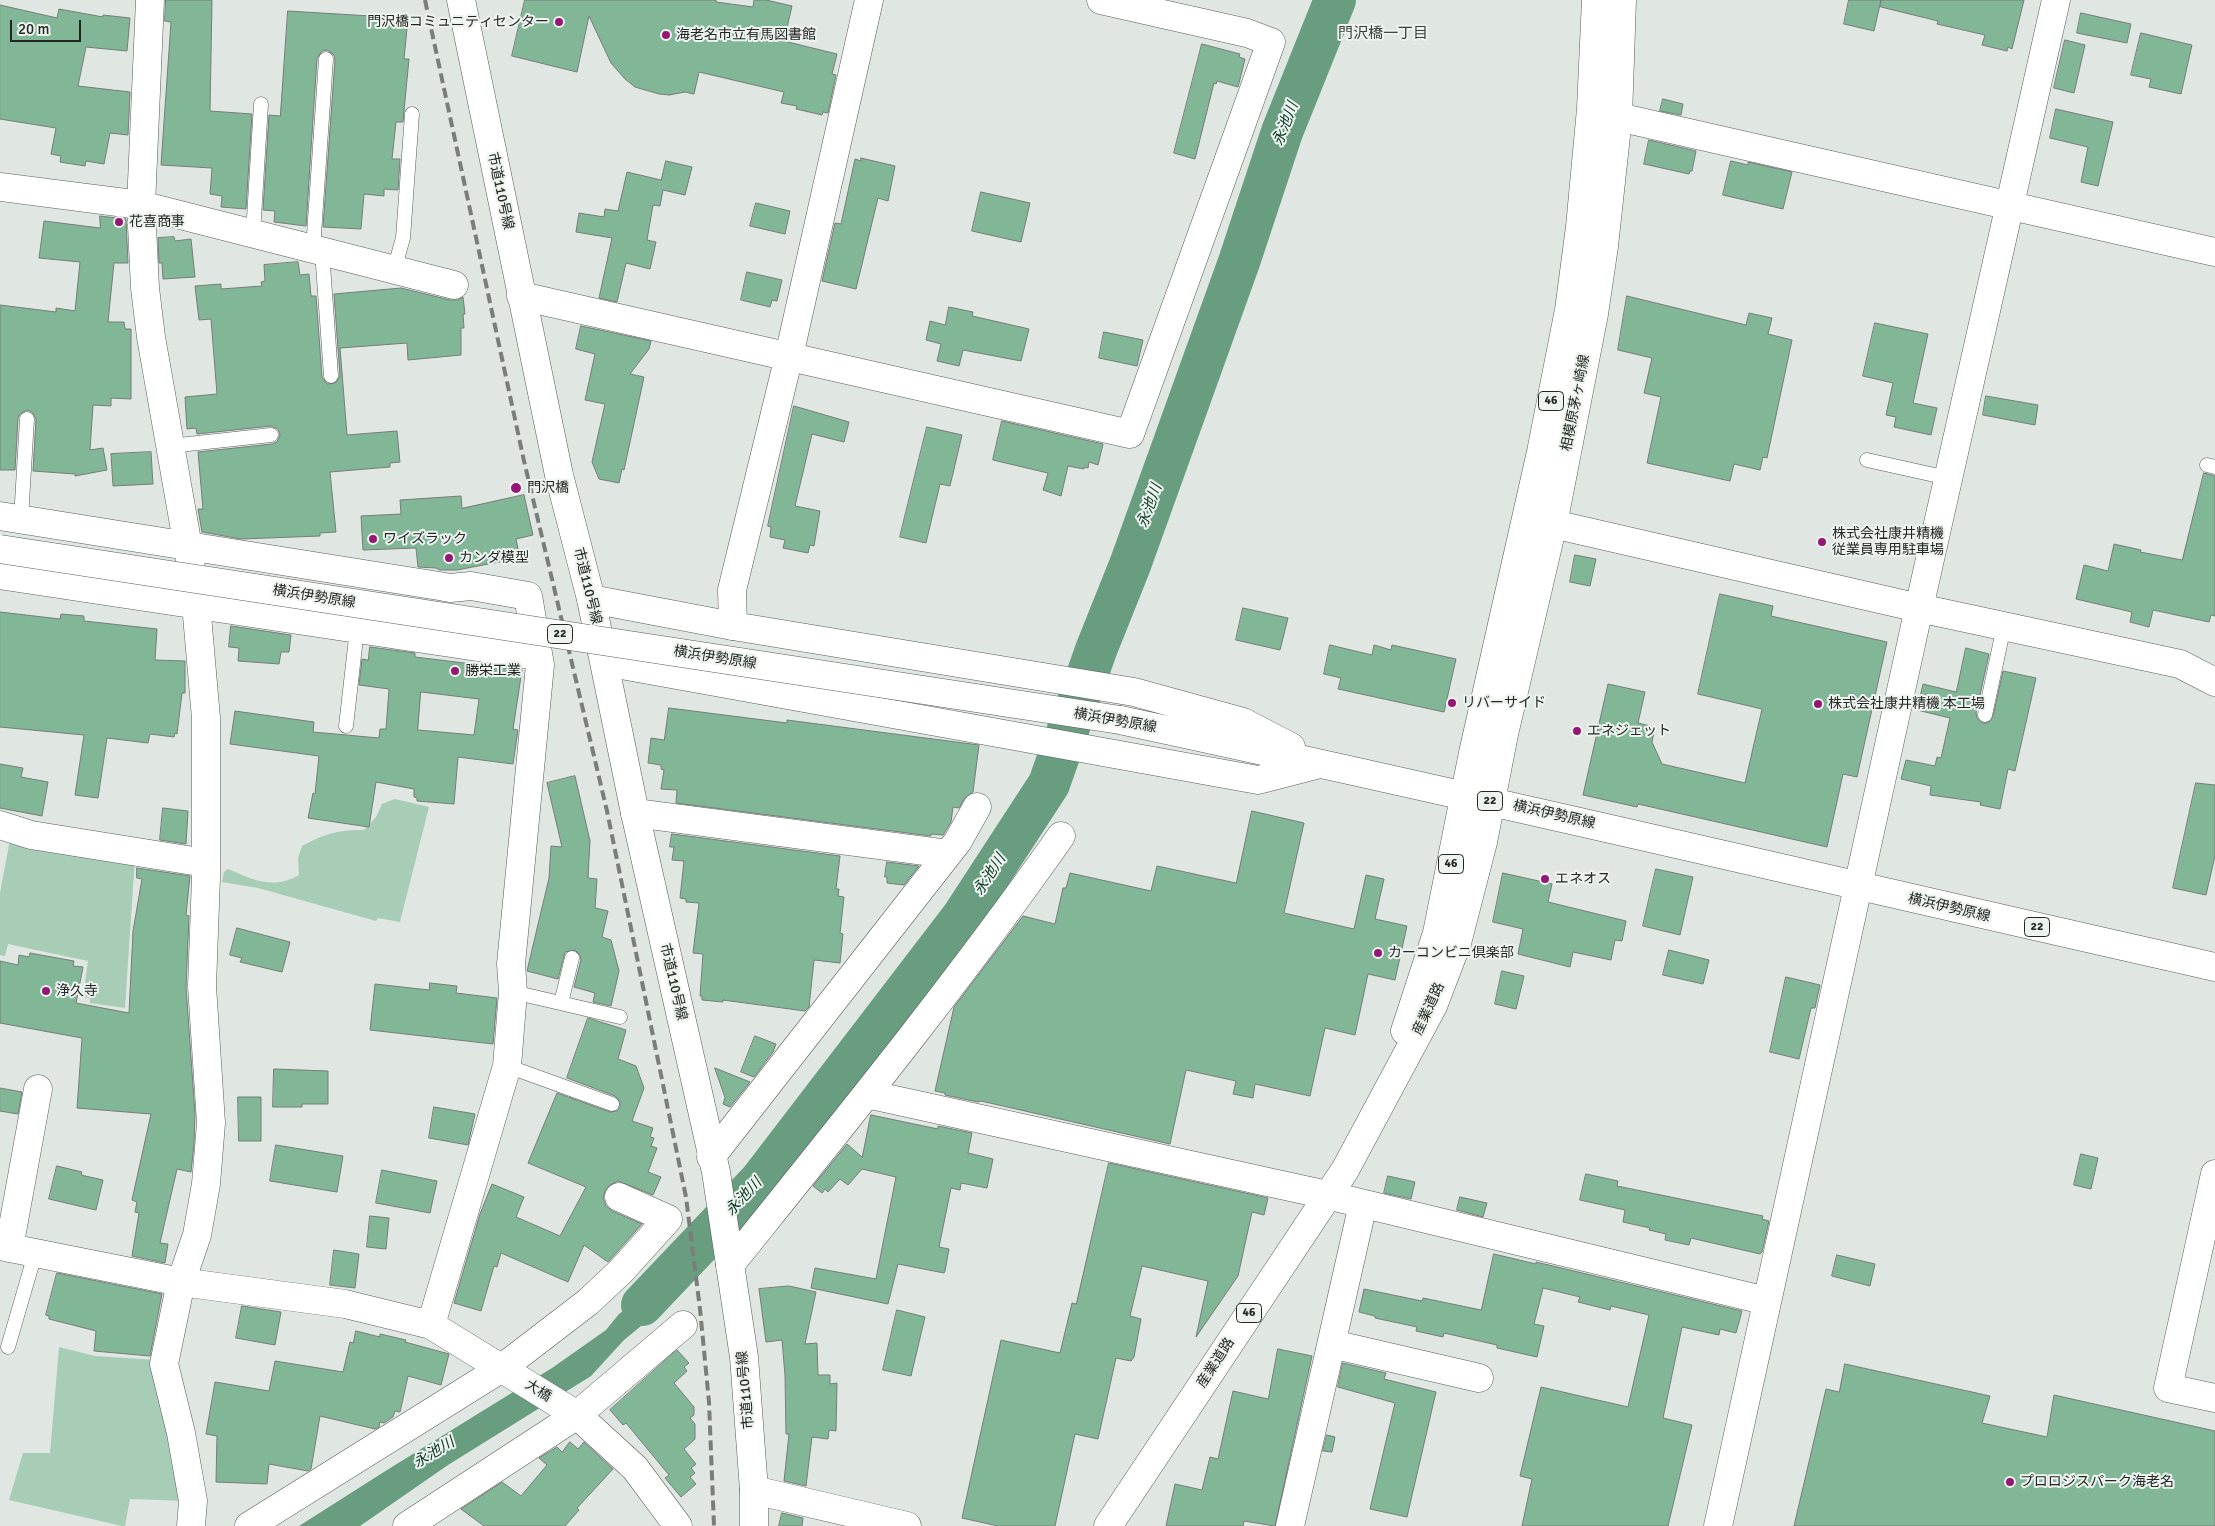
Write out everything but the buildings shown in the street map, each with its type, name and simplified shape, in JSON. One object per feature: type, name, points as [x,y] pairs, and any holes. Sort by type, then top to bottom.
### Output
[{"type":"street","points":[[150,0],[141,205],[145,288],[151,336],[188,547],[196,604],[206,718],[206,863],[202,986],[211,1123],[206,1184],[197,1235],[182,1282],[164,1364],[181,1433],[193,1501],[191,1526]]},
{"type":"street","name":"市道110号線","points":[[461,0],[559,475],[591,599],[635,813],[714,1165]]},
{"type":"street","points":[[733,626],[732,590],[788,356],[869,0]]},
{"type":"street","points":[[521,296],[1130,434],[1271,42],[1248,33],[1101,0]]},
{"type":"street","name":"相模原茅ヶ崎線","points":[[1464,795],[1541,452],[1569,310],[1581,217],[1591,109],[1596,0]]},
{"type":"street","name":"相模原茅ヶ崎線","points":[[1491,801],[1504,734],[1552,524],[1594,314],[1604,246],[1618,117],[1622,0]]},
{"type":"street","points":[[1718,1526],[1919,608],[2056,0]]},
{"type":"street","points":[[1618,117],[2215,252]]},
{"type":"street","points":[[0,187],[141,205],[454,286]]},
{"type":"street","points":[[11,518],[450,588],[471,586],[528,596],[540,665],[511,964],[513,992],[508,1066],[431,1325]]},
{"type":"street","points":[[1552,524],[1919,608],[2180,664],[2215,682]]},
{"type":"street","name":"横浜伊勢原線","points":[[0,549],[1120,720],[1578,820],[1858,887],[2215,968]]},
{"type":"street","points":[[0,575],[537,656]]},
{"type":"street","points":[[365,630],[379,577]]},
{"type":"street","points":[[591,599],[733,626],[1134,692],[1243,722],[1322,763]]},
{"type":"street","points":[[605,662],[1258,780],[1322,763]]},
{"type":"street","name":"産業道路","points":[[1385,1096],[1437,933],[1464,795]]},
{"type":"street","name":"産業道路","points":[[1108,1526],[1345,1170],[1433,1006],[1457,943],[1483,842],[1491,801]]},
{"type":"street","points":[[729,1259],[714,1165],[958,841],[977,807]]},
{"type":"street","points":[[635,813],[948,854]]},
{"type":"street","points":[[0,825],[31,835],[206,863]]},
{"type":"street","points":[[729,1259],[867,1094],[1021,893],[1061,836]]},
{"type":"street","points":[[4,1247],[38,1089]]},
{"type":"street","points":[[867,1094],[1328,1195],[1767,1301]]},
{"type":"street","points":[[2215,1174],[2168,1388],[2215,1398]]},
{"type":"street","points":[[249,1526],[506,1370],[588,1302],[621,1271],[668,1219],[619,1197]]},
{"type":"street","points":[[1290,1526],[1363,1204]]},
{"type":"street","name":"大橋","points":[[4,1247],[182,1282],[345,1304],[431,1325],[572,1412],[635,1468],[678,1526]]},
{"type":"street","name":"市道110号線","points":[[729,1259],[744,1357],[754,1490],[754,1526]]},
{"type":"street","points":[[422,1521],[567,1420],[572,1412],[683,1325]]},
{"type":"street","points":[[1332,1344],[1479,1378]]},
{"type":"street","points":[[754,1490],[907,1526]]},
{"type":"lane","points":[[326,59],[318,250],[331,376]]},
{"type":"lane","points":[[253,234],[261,104]]},
{"type":"lane","points":[[394,270],[403,238],[412,114]]},
{"type":"lane","points":[[11,518],[28,419]]},
{"type":"lane","points":[[170,446],[271,435]]},
{"type":"lane","points":[[1867,460],[1948,478]]},
{"type":"lane","points":[[1985,715],[2004,626]]},
{"type":"lane","points":[[346,726],[365,630]]},
{"type":"lane","points":[[561,1003],[572,958]]},
{"type":"lane","points":[[513,992],[620,1017]]},
{"type":"lane","points":[[508,1066],[612,1104]]},
{"type":"lane","points":[[8,1346],[35,1254]]},
{"type":"shaded area","points":[[395,799],[429,807],[400,922],[378,918],[376,921],[258,888],[222,882],[224,872],[228,869],[264,882],[272,883],[290,880],[299,875],[298,858],[302,846],[332,833],[347,830],[364,830],[376,817],[382,804]]},
{"type":"shaded area","points":[[11,834],[135,858],[125,1008],[90,1003],[90,998],[83,997],[88,961],[8,944],[5,956],[0,955],[0,893]]},
{"type":"shaded area","points":[[59,1347],[95,1356],[157,1360],[185,1501],[130,1499],[125,1526],[122,1526],[9,1500],[23,1453],[50,1453]]},
{"type":"water","points":[[681,1249],[686,1277],[591,1376],[448,1465],[360,1526],[299,1526],[552,1368],[606,1330],[619,1314],[633,1304],[631,1299]]},
{"type":"waterway","name":"永池川","points":[[642,1305],[760,1181],[963,916],[1049,784],[1096,650],[1130,565],[1239,262],[1282,132],[1335,0]]},
{"type":"railway","points":[[425,0],[524,461],[607,811],[686,1197],[709,1402],[714,1526]]},
{"type":"place","name":"門沢橋コミュニティセンター","points":[[559,22]]},
{"type":"place","name":"海老名市立有馬図書館","points":[[666,35]]},
{"type":"place","name":"花喜商事","points":[[119,222]]},
{"type":"place","name":"門沢橋","points":[[516,488]]},
{"type":"place","name":"ワイズラック","points":[[373,539]]},
{"type":"place","name":"株式会社康井精機 従業員専用駐車場","points":[[1822,542]]},
{"type":"place","name":"カンダ模型","points":[[449,558]]},
{"type":"place","name":"勝栄工業","points":[[455,671]]},
{"type":"place","name":"リバーサイド","points":[[1452,703]]},
{"type":"place","name":"株式会社康井精機 本工場","points":[[1818,704]]},
{"type":"place","name":"エネジェット","points":[[1577,731]]},
{"type":"place","name":"エネオス","points":[[1545,879]]},
{"type":"place","name":"カーコンビニ倶楽部","points":[[1378,953]]},
{"type":"place","name":"浄久寺","points":[[46,991]]},
{"type":"place","name":"プロロジスパーク海老名","points":[[2010,1482]]},
{"type":"district","name":"門沢橋一丁目","points":[[1383,34]]}]
